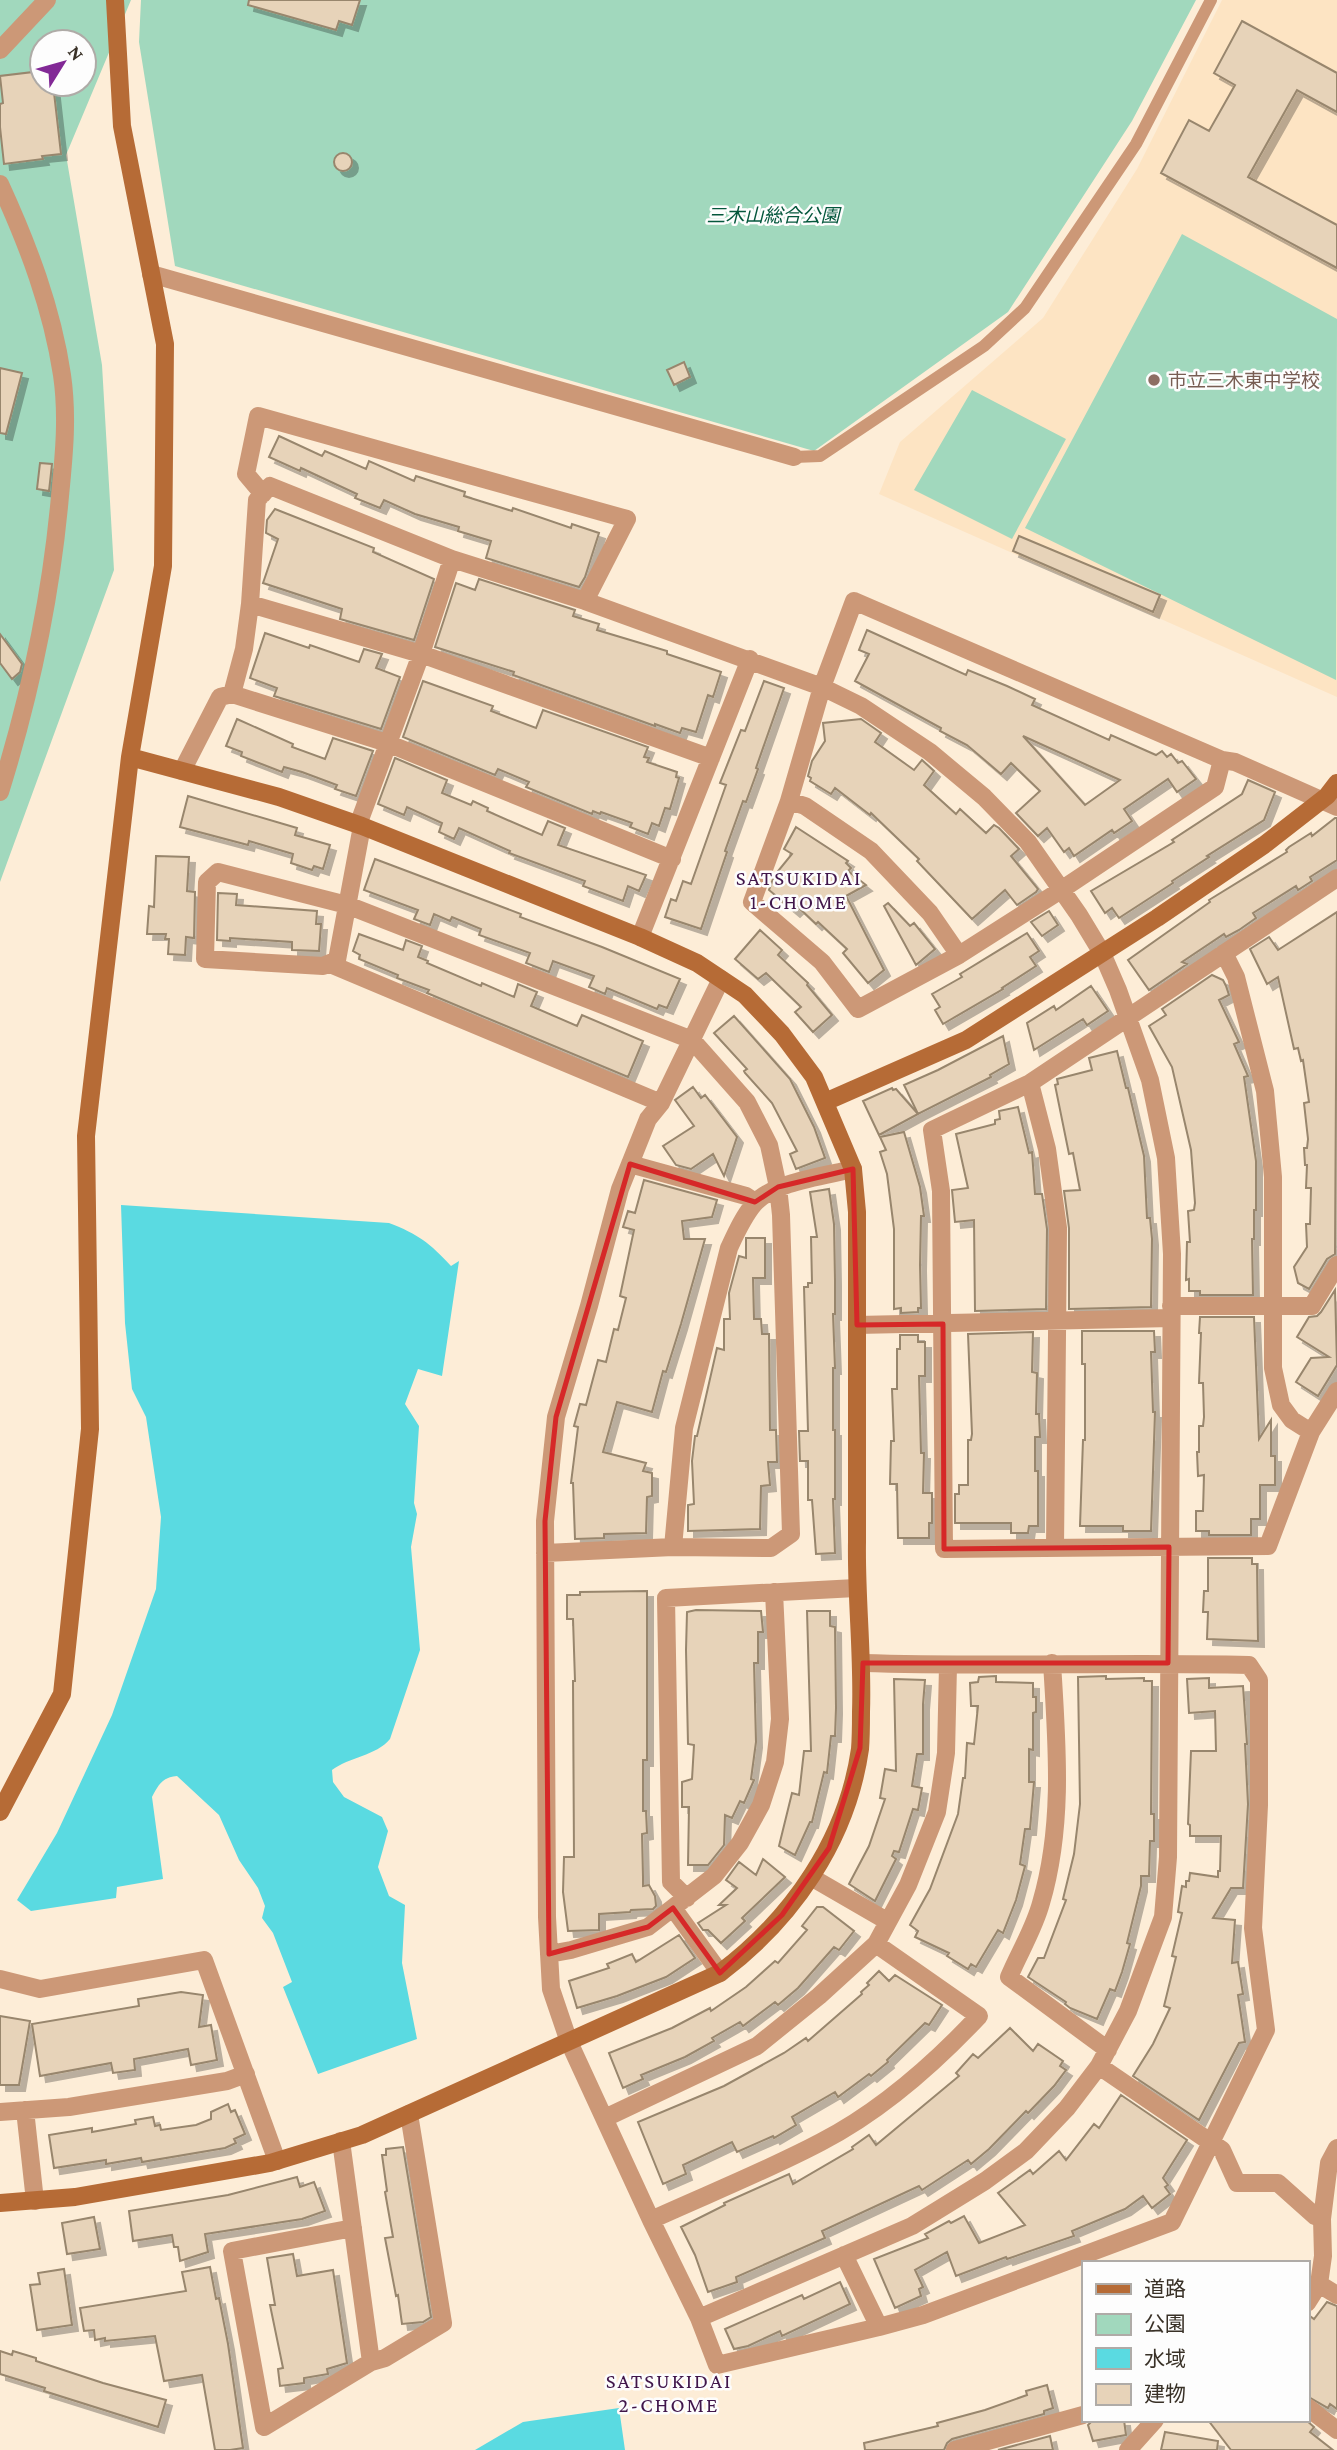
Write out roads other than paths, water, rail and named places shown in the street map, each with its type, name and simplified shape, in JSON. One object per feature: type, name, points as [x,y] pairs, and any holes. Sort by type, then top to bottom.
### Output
[{"type":"street","points":[[0,50],[47,0]]},
{"type":"street","points":[[0,1812],[62,1694],[90,1429],[86,1136],[130,757],[163,566],[165,344],[122,126],[115,0]]},
{"type":"street","points":[[0,184],[27,241],[50,316],[62,375],[66,424],[56,540],[37,652],[0,792]]},
{"type":"street","points":[[151,274],[794,457]]},
{"type":"street","points":[[263,494],[246,474],[258,416],[627,519],[585,601]]},
{"type":"street","points":[[232,694],[244,649],[250,604],[257,500],[270,486],[452,559],[585,601],[822,687],[861,706],[930,752],[984,797],[1028,842],[1102,953],[1150,1080],[1166,1158],[1172,1254],[1168,1857],[1163,1917],[1128,2011],[1104,2058],[1067,2108],[1015,2158],[985,2181],[912,2226],[699,2318]]},
{"type":"street","points":[[452,559],[360,826],[347,905],[337,960],[323,966],[205,959],[207,882],[218,872],[347,905],[692,1041],[747,1102],[769,1145],[778,1187],[791,1534],[771,1548],[673,1547],[545,1553]]},
{"type":"street","points":[[1222,760],[1215,787],[959,955],[858,1009],[822,962],[752,902],[789,801],[822,687],[854,601],[1329,804]]},
{"type":"street","points":[[250,604],[421,654],[711,758]]},
{"type":"street","points":[[640,937],[750,659]]},
{"type":"street","points":[[182,771],[220,697],[232,694],[387,743],[672,859]]},
{"type":"street","points":[[0,2203],[75,2197],[277,2161],[341,2141],[409,2114],[720,1973],[739,1959],[782,1915],[830,1848],[848,1800],[860,1748],[863,1663],[856,1588],[857,1213],[853,1169],[814,1077],[782,1034],[746,995],[697,963],[640,937],[360,826],[279,797],[130,757]]},
{"type":"street","points":[[825,1102],[966,1040],[1329,804],[1337,783]]},
{"type":"street","points":[[789,801],[805,806],[871,851],[930,913],[959,955]]},
{"type":"street","points":[[1337,878],[1030,1083],[932,1130],[941,1192],[944,1549],[1268,1546],[1311,1432],[1337,1391]]},
{"type":"street","points":[[1224,953],[1236,977],[1265,1091],[1273,1177],[1273,1368],[1281,1405],[1292,1420],[1311,1432]]},
{"type":"street","points":[[330,964],[661,1104]]},
{"type":"street","points":[[721,979],[661,1104],[648,1119],[620,1189],[556,1418],[545,1521],[551,1989],[569,2042],[699,2318],[717,2365],[923,2315],[1172,2222],[1266,2031],[1253,1928],[1259,1805],[1259,1680],[1249,1665],[1052,1663],[948,1666],[863,1663]]},
{"type":"street","points":[[1030,1083],[1047,1149],[1058,1228],[1055,1548]]},
{"type":"street","points":[[630,1164],[746,1196],[755,1202]]},
{"type":"street","points":[[673,1547],[684,1428],[729,1248],[739,1225],[755,1202],[778,1187],[853,1169]]},
{"type":"street","points":[[857,1325],[1057,1321],[1273,1305],[1312,1306],[1337,1265]]},
{"type":"street","points":[[720,1973],[671,1882],[666,1598],[856,1588]]},
{"type":"street","points":[[549,1954],[648,1927],[715,1876],[740,1843],[761,1805],[775,1762],[780,1719],[775,1592]]},
{"type":"street","points":[[1052,1663],[1059,1792],[1052,1856],[1041,1905],[1009,1977],[1104,2058],[1222,2150],[1237,2183],[1278,2183],[1315,2216],[1322,2218]]},
{"type":"street","points":[[605,2118],[757,2046],[819,1996],[876,1944],[908,1885],[937,1812],[946,1753],[948,1666]]},
{"type":"street","points":[[811,1877],[887,1921]]},
{"type":"street","points":[[651,2220],[822,2142],[891,2097],[944,2054],[979,2016],[876,1944]]},
{"type":"street","points":[[0,1979],[40,1989],[205,1960],[277,2161]]},
{"type":"street","points":[[0,2112],[69,2107],[228,2081],[246,2074]]},
{"type":"street","points":[[25,2110],[35,2201]]},
{"type":"street","points":[[353,2228],[232,2251],[264,2427],[371,2362],[385,2358],[443,2323],[409,2114]]},
{"type":"street","points":[[341,2141],[371,2362]]},
{"type":"street","points":[[1309,2300],[1318,2284],[1323,2256],[1322,2218],[1329,2163],[1337,2148]]},
{"type":"street","points":[[844,2255],[879,2327]]},
{"type":"street","points":[[1318,2284],[1337,2295]]},
{"type":"street","points":[[1309,2409],[1337,2430]]},
{"type":"street","points":[[956,2450],[1082,2415]]},
{"type":"street","points":[[1128,2450],[1154,2422]]},
{"type":"lane","points":[[794,457],[820,456],[984,346],[1025,308],[1136,144],[1212,0]]},
{"type":"water","points":[[121,1205],[389,1223],[423,1240],[451,1266],[459,1261],[442,1376],[418,1369],[405,1404],[419,1426],[414,1503],[417,1514],[411,1547],[420,1650],[390,1739],[370,1753],[332,1770],[333,1782],[344,1797],[382,1817],[388,1831],[378,1867],[389,1896],[405,1905],[402,1963],[417,2039],[318,2074],[283,1987],[292,1982],[273,1933],[262,1918],[265,1906],[258,1888],[239,1860],[219,1815],[177,1776],[162,1782],[152,1797],[163,1879],[117,1887],[116,1898],[31,1911],[17,1900],[57,1833],[112,1715],[156,1589],[161,1517],[146,1417],[132,1389],[125,1323]]},
{"type":"water","points":[[619,2408],[625,2450],[475,2450],[523,2422]]},
{"type":"place","name":"市立三木東中学校","points":[[1154,380]]},
{"type":"district","name":"SATSUKIDAI 1-CHOME","points":[[799,890]]},
{"type":"district","name":"SATSUKIDAI 2-CHOME","points":[[669,2393]]},
{"type":"park label","name":"三木山総合公園","points":[[773,215]]}]
